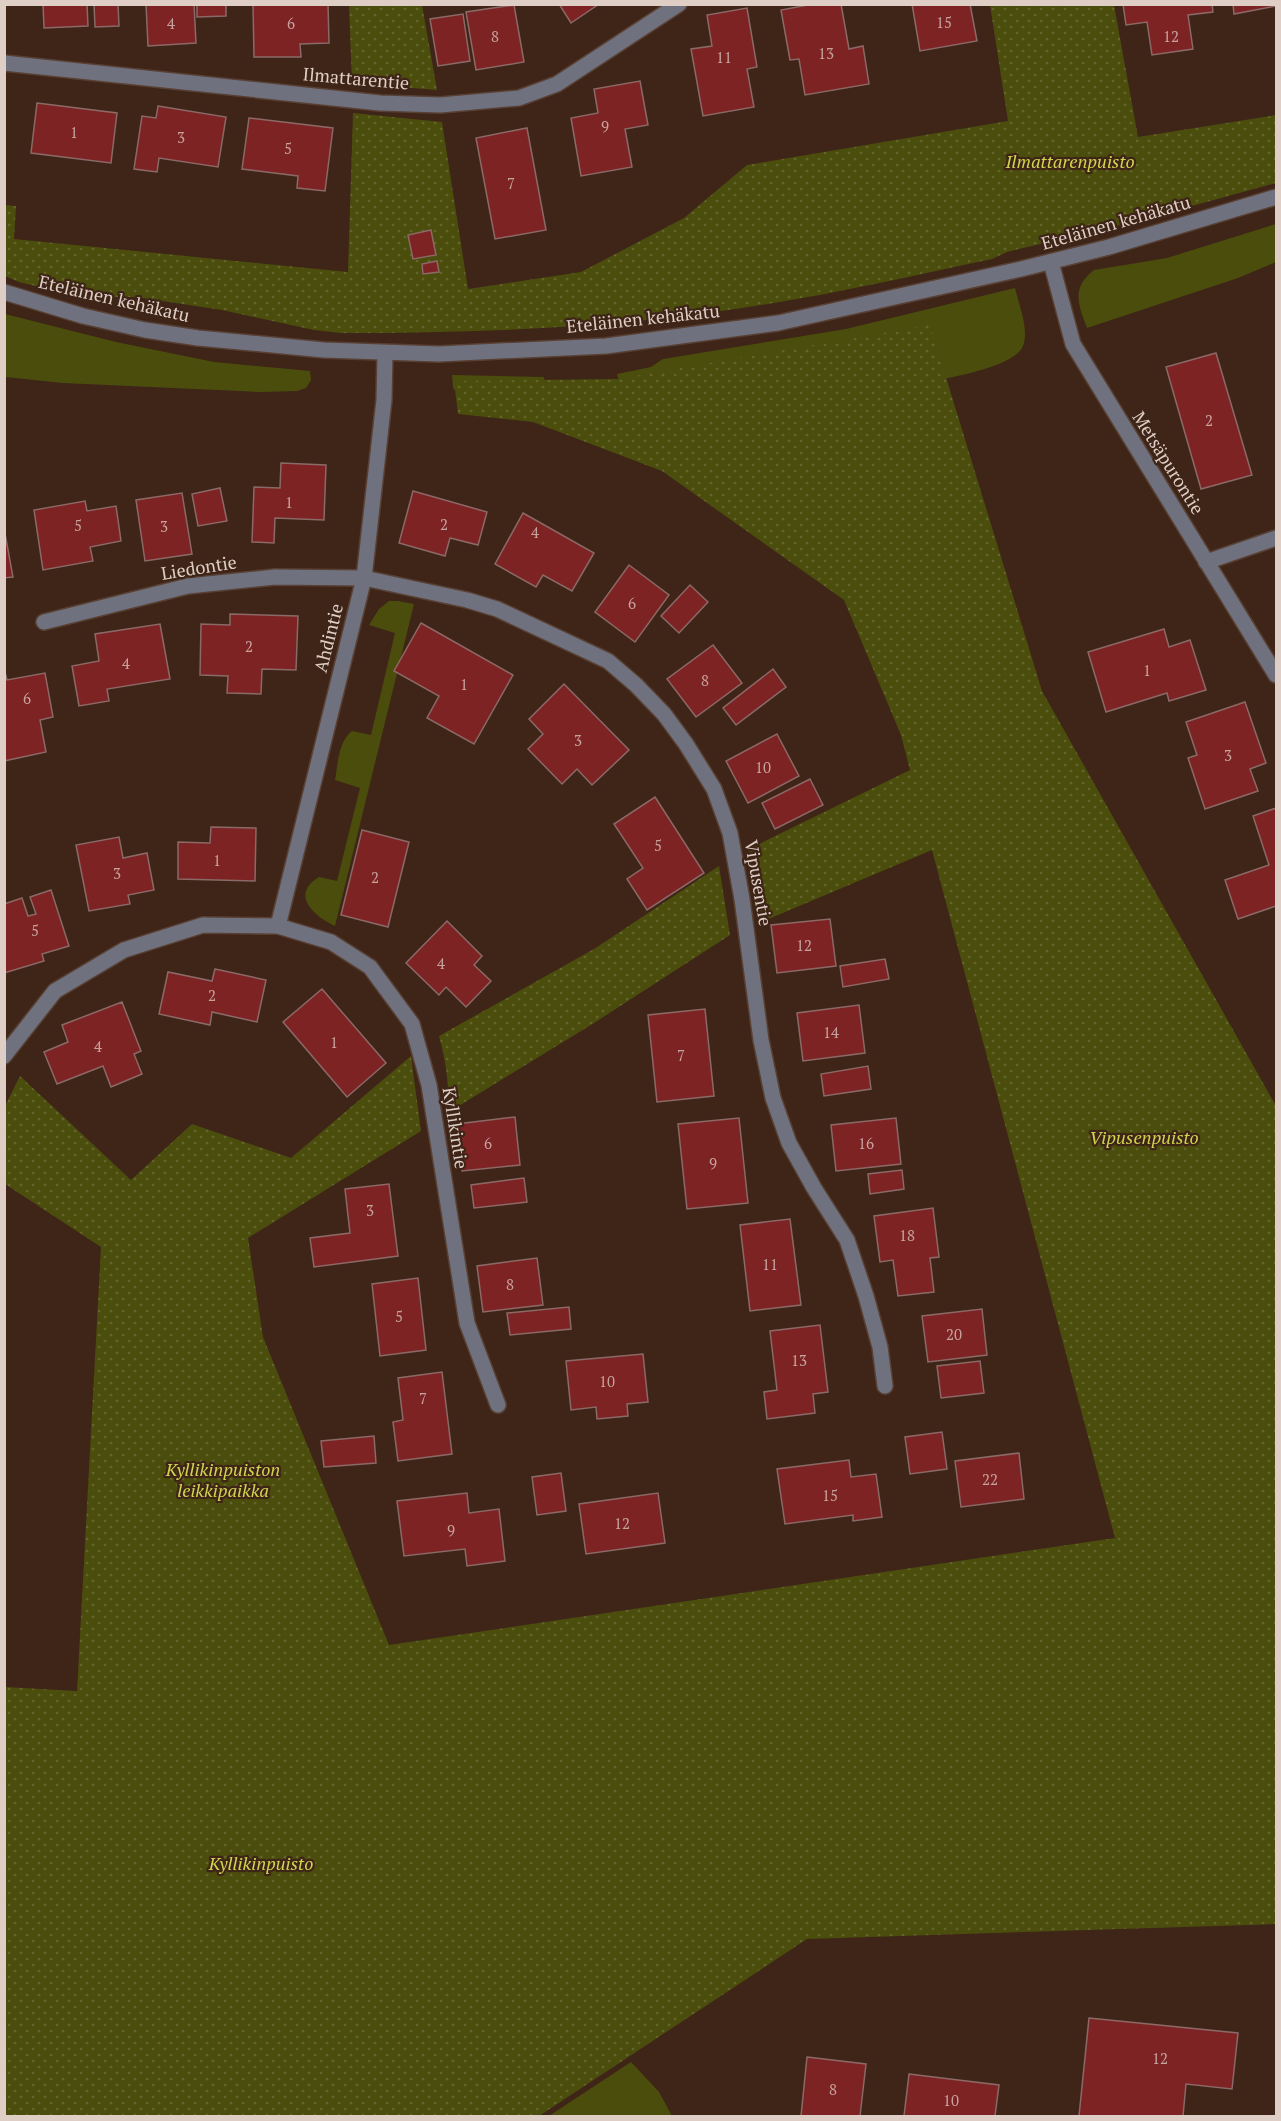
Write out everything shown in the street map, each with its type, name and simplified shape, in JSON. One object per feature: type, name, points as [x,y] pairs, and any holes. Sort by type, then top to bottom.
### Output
[{"type":"street","name":"Ilmattarentie","points":[[4,63],[380,103],[440,105],[519,98],[557,84],[679,4]]},
{"type":"street","name":"Eteläinen kehäkatu","points":[[4,292],[83,316],[145,330],[198,338],[324,350],[439,354],[606,346],[778,322],[1051,262],[1276,197]]},
{"type":"street","name":"Metsäpurontie","points":[[1051,262],[1073,344],[1276,675]]},
{"type":"street","name":"Ahdintie","points":[[278,926],[364,578],[384,400],[385,353]]},
{"type":"street","points":[[1206,562],[1276,538]]},
{"type":"street","name":"Liedontie","points":[[44,622],[188,586],[276,577],[364,578]]},
{"type":"street","name":"Vipusentie","points":[[364,578],[467,600],[497,609],[608,661],[636,685],[664,714],[686,744],[714,789],[730,833],[742,899],[761,1040],[773,1098],[789,1143],[814,1188],[848,1240],[880,1347],[885,1386]]},
{"type":"street","name":"Kyllikintie","points":[[4,1056],[55,991],[124,950],[203,925],[278,926],[331,942],[370,967],[412,1024],[429,1085],[467,1323],[498,1405]]},
{"type":"green space","points":[[349,5],[422,5],[437,90],[352,83]]},
{"type":"green space","name":"Ilmattarenpuisto","points":[[990,5],[1114,5],[1138,137],[1276,115],[1276,183],[1141,220],[1007,252],[992,259],[870,285],[697,314],[545,328],[341,333],[314,330],[222,310],[136,297],[82,297],[19,282],[5,276],[5,205],[16,206],[14,239],[348,272],[353,113],[442,122],[468,289],[581,272],[684,218],[747,165],[1008,121]]},
{"type":"green space","points":[[1276,224],[1276,262],[1238,278],[1087,328],[1078,297],[1082,283],[1094,270],[1167,258]]},
{"type":"green space","points":[[1015,288],[1025,330],[1024,343],[1019,352],[996,365],[963,375],[923,383],[619,382],[617,374],[651,367],[663,359],[846,329]]},
{"type":"green space","points":[[5,314],[116,342],[214,362],[310,371],[311,380],[306,388],[297,391],[260,392],[63,383],[5,377]]},
{"type":"green space","name":"Kyllikinpuisto","points":[[930,325],[1042,691],[1276,1106],[1276,1924],[807,1939],[539,2116],[5,2116],[5,1687],[77,1691],[101,1247],[5,1184],[5,1106],[20,1076],[131,1180],[192,1124],[291,1158],[411,1056],[421,1131],[248,1238],[263,1337],[389,1645],[1115,1538],[932,850],[759,923],[749,849],[910,770],[901,735],[844,600],[662,471],[533,422],[458,414],[454,381],[618,379]]},
{"type":"green space","points":[[452,375],[544,377],[545,387],[461,398],[453,388]]},
{"type":"green space","points":[[389,601],[414,604],[335,926],[320,917],[308,905],[306,891],[310,884],[319,877],[337,881],[360,788],[335,780],[338,760],[341,747],[352,731],[371,735],[395,633],[369,625],[379,609]]},
{"type":"green space","points":[[719,866],[730,935],[594,1023],[449,1112],[447,1073],[439,1036],[594,949]]},
{"type":"green space","points":[[631,2062],[659,2092],[672,2116],[549,2116]]},
{"type":"building","points":[[43,4],[87,4],[88,26],[44,28]]},
{"type":"building","points":[[94,4],[118,4],[119,26],[95,27]]},
{"type":"building","points":[[146,4],[194,4],[196,43],[148,46]]},
{"type":"building","points":[[197,4],[226,4],[226,16],[197,17]]},
{"type":"building","points":[[253,4],[328,4],[329,43],[300,44],[301,57],[254,57]]},
{"type":"building","points":[[559,4],[599,4],[571,23]]},
{"type":"building","points":[[813,4],[841,4],[849,49],[863,46],[869,84],[805,95],[799,59],[790,60],[781,10]]},
{"type":"building","points":[[912,4],[970,4],[977,41],[920,51]]},
{"type":"building","points":[[1123,4],[1212,4],[1213,12],[1188,15],[1193,49],[1152,55],[1147,22],[1126,25]]},
{"type":"building","points":[[1233,4],[1276,4],[1276,6],[1234,14]]},
{"type":"building","points":[[514,5],[524,62],[476,70],[466,12]]},
{"type":"building","points":[[747,8],[757,67],[747,69],[754,107],[703,116],[691,49],[712,46],[707,15]]},
{"type":"building","points":[[463,14],[470,61],[438,66],[430,19]]},
{"type":"building","points":[[640,81],[648,125],[625,129],[632,167],[581,176],[571,118],[598,113],[594,89]]},
{"type":"building","points":[[37,103],[117,113],[111,163],[31,153]]},
{"type":"building","points":[[158,106],[226,117],[218,167],[159,158],[157,172],[134,169],[142,116],[156,118]]},
{"type":"building","points":[[249,118],[333,128],[325,191],[297,188],[298,176],[242,169]]},
{"type":"building","points":[[527,128],[546,230],[495,239],[476,138]]},
{"type":"building","points":[[431,230],[436,255],[413,259],[408,235]]},
{"type":"building","points":[[437,261],[439,272],[423,274],[422,264]]},
{"type":"building","points":[[1216,353],[1252,475],[1201,489],[1166,367]]},
{"type":"building","points":[[281,463],[326,465],[324,520],[275,518],[274,543],[252,542],[254,487],[280,488]]},
{"type":"building","points":[[220,488],[227,521],[198,526],[192,494]]},
{"type":"building","points":[[413,491],[487,512],[478,545],[450,538],[445,556],[399,543]]},
{"type":"building","points":[[182,493],[192,554],[145,561],[136,500]]},
{"type":"building","points":[[85,501],[87,511],[116,506],[121,541],[90,547],[93,561],[43,570],[34,510]]},
{"type":"building","points":[[523,513],[594,553],[572,591],[543,575],[536,587],[495,564]]},
{"type":"building","points":[[4,528],[13,577],[4,578]]},
{"type":"building","points":[[629,565],[669,595],[635,642],[595,612]]},
{"type":"building","points":[[690,585],[708,602],[679,633],[661,616]]},
{"type":"building","points":[[230,614],[298,616],[296,670],[262,669],[261,694],[227,693],[228,676],[200,675],[201,624],[230,625]]},
{"type":"building","points":[[421,623],[513,675],[474,744],[427,718],[439,696],[394,671]]},
{"type":"building","points":[[160,624],[170,679],[107,689],[109,701],[79,706],[72,666],[99,661],[95,634]]},
{"type":"building","points":[[1164,629],[1169,647],[1190,640],[1206,690],[1169,701],[1167,693],[1106,712],[1088,652]]},
{"type":"building","points":[[713,645],[742,683],[696,717],[667,679]]},
{"type":"building","points":[[4,668],[7,680],[45,673],[53,717],[40,720],[46,752],[4,761]]},
{"type":"building","points":[[773,669],[786,687],[736,725],[723,708]]},
{"type":"building","points":[[564,684],[629,750],[592,785],[577,769],[562,784],[528,749],[543,734],[529,719]]},
{"type":"building","points":[[1245,702],[1266,763],[1250,769],[1258,791],[1205,809],[1188,758],[1197,755],[1186,722]]},
{"type":"building","points":[[777,734],[799,776],[748,803],[726,761]]},
{"type":"building","points":[[810,779],[823,805],[775,829],[762,803]]},
{"type":"building","points":[[655,797],[704,873],[647,910],[627,879],[643,868],[614,824]]},
{"type":"building","points":[[1276,808],[1276,906],[1238,919],[1225,880],[1269,865],[1253,816]]},
{"type":"building","points":[[211,827],[256,828],[255,881],[178,879],[178,842],[210,843]]},
{"type":"building","points":[[362,830],[409,842],[388,927],[341,915]]},
{"type":"building","points":[[119,837],[123,858],[147,853],[154,890],[128,895],[130,904],[89,911],[76,845]]},
{"type":"building","points":[[51,890],[69,946],[42,954],[44,961],[4,973],[4,904],[22,898],[28,916],[36,914],[30,897]]},
{"type":"building","points":[[830,919],[836,966],[777,973],[771,925]]},
{"type":"building","points":[[447,921],[482,956],[474,965],[491,981],[466,1007],[446,987],[439,995],[406,963]]},
{"type":"building","points":[[885,959],[889,979],[843,987],[840,966]]},
{"type":"building","points":[[215,969],[266,980],[257,1022],[212,1012],[210,1025],[159,1014],[168,972],[212,981]]},
{"type":"building","points":[[322,989],[386,1063],[347,1097],[283,1022]]},
{"type":"building","points":[[122,1002],[141,1051],[134,1054],[142,1074],[111,1087],[103,1066],[57,1084],[44,1052],[68,1042],[62,1025]]},
{"type":"building","points":[[859,1005],[865,1053],[803,1061],[797,1013]]},
{"type":"building","points":[[705,1009],[714,1096],[657,1102],[648,1015]]},
{"type":"building","points":[[868,1066],[871,1089],[824,1096],[821,1074]]},
{"type":"building","points":[[515,1117],[520,1165],[462,1171],[457,1124]]},
{"type":"building","points":[[739,1118],[748,1203],[687,1209],[678,1124]]},
{"type":"building","points":[[896,1118],[901,1164],[836,1171],[831,1125]]},
{"type":"building","points":[[902,1170],[904,1189],[870,1194],[868,1174]]},
{"type":"building","points":[[524,1178],[527,1202],[474,1208],[471,1185]]},
{"type":"building","points":[[389,1184],[398,1256],[314,1267],[310,1238],[350,1233],[345,1189]]},
{"type":"building","points":[[933,1208],[939,1257],[930,1258],[934,1292],[898,1296],[893,1260],[880,1262],[874,1216]]},
{"type":"building","points":[[790,1219],[801,1305],[750,1311],[740,1225]]},
{"type":"building","points":[[537,1258],[543,1305],[483,1312],[477,1266]]},
{"type":"building","points":[[418,1278],[426,1350],[380,1356],[372,1284]]},
{"type":"building","points":[[569,1307],[571,1329],[510,1335],[507,1313]]},
{"type":"building","points":[[982,1309],[987,1355],[928,1362],[922,1316]]},
{"type":"building","points":[[820,1325],[828,1392],[813,1394],[815,1413],[767,1419],[764,1392],[777,1390],[770,1331]]},
{"type":"building","points":[[643,1354],[648,1402],[627,1404],[628,1416],[597,1419],[596,1407],[571,1410],[566,1361]]},
{"type":"building","points":[[980,1361],[984,1393],[941,1398],[937,1366]]},
{"type":"building","points":[[442,1372],[452,1454],[398,1461],[393,1422],[403,1420],[398,1378]]},
{"type":"building","points":[[942,1432],[947,1469],[910,1474],[905,1437]]},
{"type":"building","points":[[374,1436],[376,1463],[324,1467],[321,1441]]},
{"type":"building","points":[[1019,1453],[1024,1499],[961,1507],[955,1461]]},
{"type":"building","points":[[849,1460],[851,1477],[876,1474],[882,1517],[853,1521],[853,1515],[785,1524],[777,1469]]},
{"type":"building","points":[[561,1473],[566,1511],[537,1515],[532,1477]]},
{"type":"building","points":[[467,1493],[469,1513],[499,1509],[505,1561],[467,1566],[465,1549],[404,1556],[397,1501]]},
{"type":"building","points":[[658,1493],[665,1543],[586,1554],[579,1504]]},
{"type":"building","points":[[1089,2018],[1238,2033],[1232,2089],[1186,2084],[1183,2116],[1079,2116]]},
{"type":"building","points":[[807,2057],[866,2064],[860,2116],[801,2116]]},
{"type":"building","points":[[909,2074],[999,2085],[995,2116],[904,2116]]},
{"type":"park label","name":"Vipusenpuisto","points":[[1144,1138]]},
{"type":"park label","name":"Kyllikinpuiston leikkipaikka","points":[[223,1480]]}]
